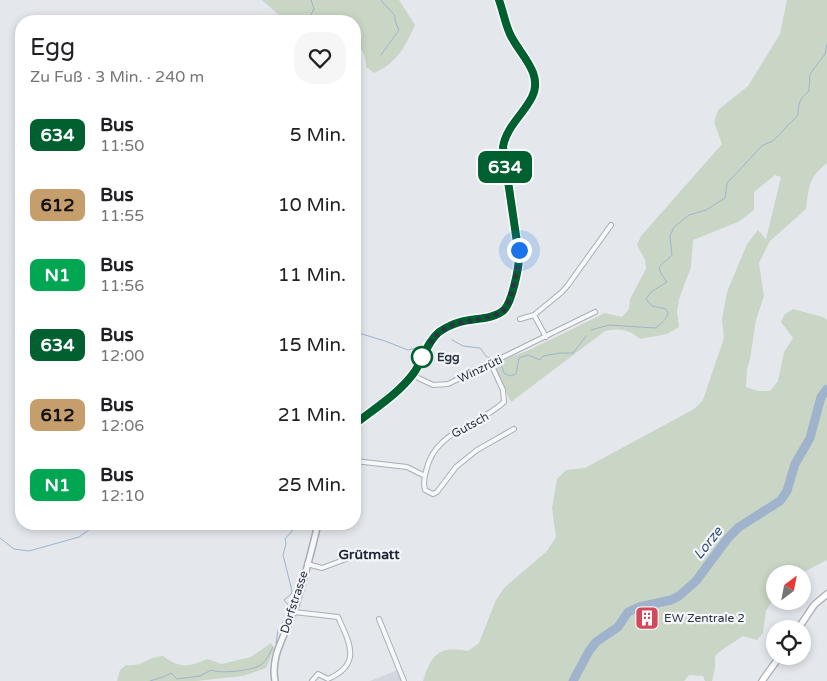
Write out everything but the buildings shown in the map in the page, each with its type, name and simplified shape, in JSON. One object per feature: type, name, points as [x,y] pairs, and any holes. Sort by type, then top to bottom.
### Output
[{"type":"main road","points":[[804,620],[814,605],[827,594]]},
{"type":"main road","points":[[762,681],[774,665]]},
{"type":"street","points":[[361,419],[412,375],[430,343],[438,333],[459,322],[500,313],[504,310],[510,298],[519,261],[519,250],[503,147],[508,132],[532,96],[536,83],[533,72],[509,32],[499,0]]},
{"type":"street","points":[[520,319],[534,315],[562,292],[611,225]]},
{"type":"street","name":"Winzrüti","points":[[412,375],[428,383],[440,386],[448,384],[595,312]]},
{"type":"street","points":[[534,315],[546,337]]},
{"type":"street","name":"Gutsch","points":[[491,364],[504,390],[504,402],[494,411],[439,443],[432,453],[425,476],[425,490],[434,494],[437,492],[456,467],[477,450],[514,429]]},
{"type":"street","points":[[361,462],[407,467],[425,476]]},
{"type":"street","name":"Dorfstrasse","points":[[275,681],[273,670],[275,656],[294,612],[316,530]]},
{"type":"street","points":[[307,564],[322,568],[362,553]]},
{"type":"street","points":[[294,612],[338,617],[351,649],[350,662],[339,674],[328,679],[318,674],[312,681]]},
{"type":"street","points":[[379,619],[404,681]]},
{"type":"shaded area","points":[[398,670],[402,681],[370,681]]},
{"type":"green space","points":[[262,0],[399,0],[415,25],[399,54],[389,64],[374,73],[366,67],[366,60],[361,49],[361,15],[279,15]]},
{"type":"green space","points":[[787,0],[827,0],[827,163],[816,173],[810,183],[806,209],[770,241],[759,263],[764,296],[756,320],[747,369],[746,387],[758,391],[770,391],[778,381],[784,352],[793,338],[781,322],[784,315],[793,309],[823,317],[827,320],[827,560],[811,568],[811,565],[766,565],[767,610],[763,633],[757,640],[743,636],[715,656],[715,669],[712,681],[705,681],[703,676],[689,675],[684,681],[423,681],[433,658],[438,654],[450,650],[468,651],[479,643],[496,600],[504,588],[547,551],[556,537],[552,508],[557,479],[566,470],[585,468],[694,409],[703,400],[724,338],[722,319],[727,292],[747,244],[758,230],[766,239],[781,177],[775,175],[754,192],[754,210],[738,222],[693,240],[691,267],[679,299],[677,312],[679,327],[667,334],[640,339],[624,330],[605,331],[511,402],[491,364],[527,351],[605,313],[622,317],[629,309],[630,299],[646,269],[645,260],[637,245],[641,236],[722,144],[714,122],[718,110],[748,86],[780,34]]},
{"type":"green space","points":[[271,643],[274,649],[266,668],[243,676],[196,681],[117,681],[120,670],[126,665],[137,665],[158,657],[163,656],[180,665],[195,664],[207,659],[222,664],[251,657]]},
{"type":"waterway","points":[[311,0],[314,9],[311,15]]},
{"type":"waterway","points":[[381,0],[395,16],[399,30],[381,55]]},
{"type":"waterway","points":[[591,330],[609,325],[655,328],[665,320],[668,313],[666,309],[652,306],[646,299],[651,292],[667,282],[659,269],[672,255],[670,236],[674,227],[689,215],[706,210],[725,198],[727,183],[763,145],[773,141],[798,115],[800,101],[809,91],[810,74],[825,54],[827,44]]},
{"type":"waterway","points":[[361,334],[408,350],[421,347]]},
{"type":"waterway","points":[[501,365],[504,373],[510,376],[516,374],[519,358],[528,355],[540,360],[543,356],[573,353],[586,336]]},
{"type":"waterway","points":[[452,340],[463,346],[480,348],[491,359]]},
{"type":"waterway","points":[[361,414],[400,383],[408,374],[422,346]]},
{"type":"waterway","name":"Lorze","points":[[573,681],[596,642],[618,627],[628,612],[679,596],[696,581],[728,538],[739,527],[780,501],[787,491],[795,464],[810,438],[821,397],[827,389]]},
{"type":"waterway","points":[[0,538],[14,549],[29,551],[79,537],[89,530]]},
{"type":"waterway","points":[[276,643],[278,630],[291,608],[284,600],[292,591],[283,555],[286,544],[285,539],[292,530]]},
{"type":"waterway","points":[[150,681],[171,673],[177,679],[200,676],[211,670],[229,672],[245,670],[264,662],[273,647]]},
{"type":"bus line","name":"634","points":[[361,419],[407,381],[438,333],[459,322],[500,313],[506,308],[510,298],[518,270],[519,250],[503,147],[512,124],[532,96],[536,83],[533,72],[509,32],[499,0]]},
{"type":"place","name":"Egg","points":[[422,357]]},
{"type":"place","name":"EW Zentrale 2","points":[[647,618]]},
{"type":"district","name":"Grütmatt","points":[[369,554]]},
{"type":"route","points":[[422,357],[434,337],[446,328],[459,322],[491,316],[504,310],[510,298],[518,270],[519,250]]}]
